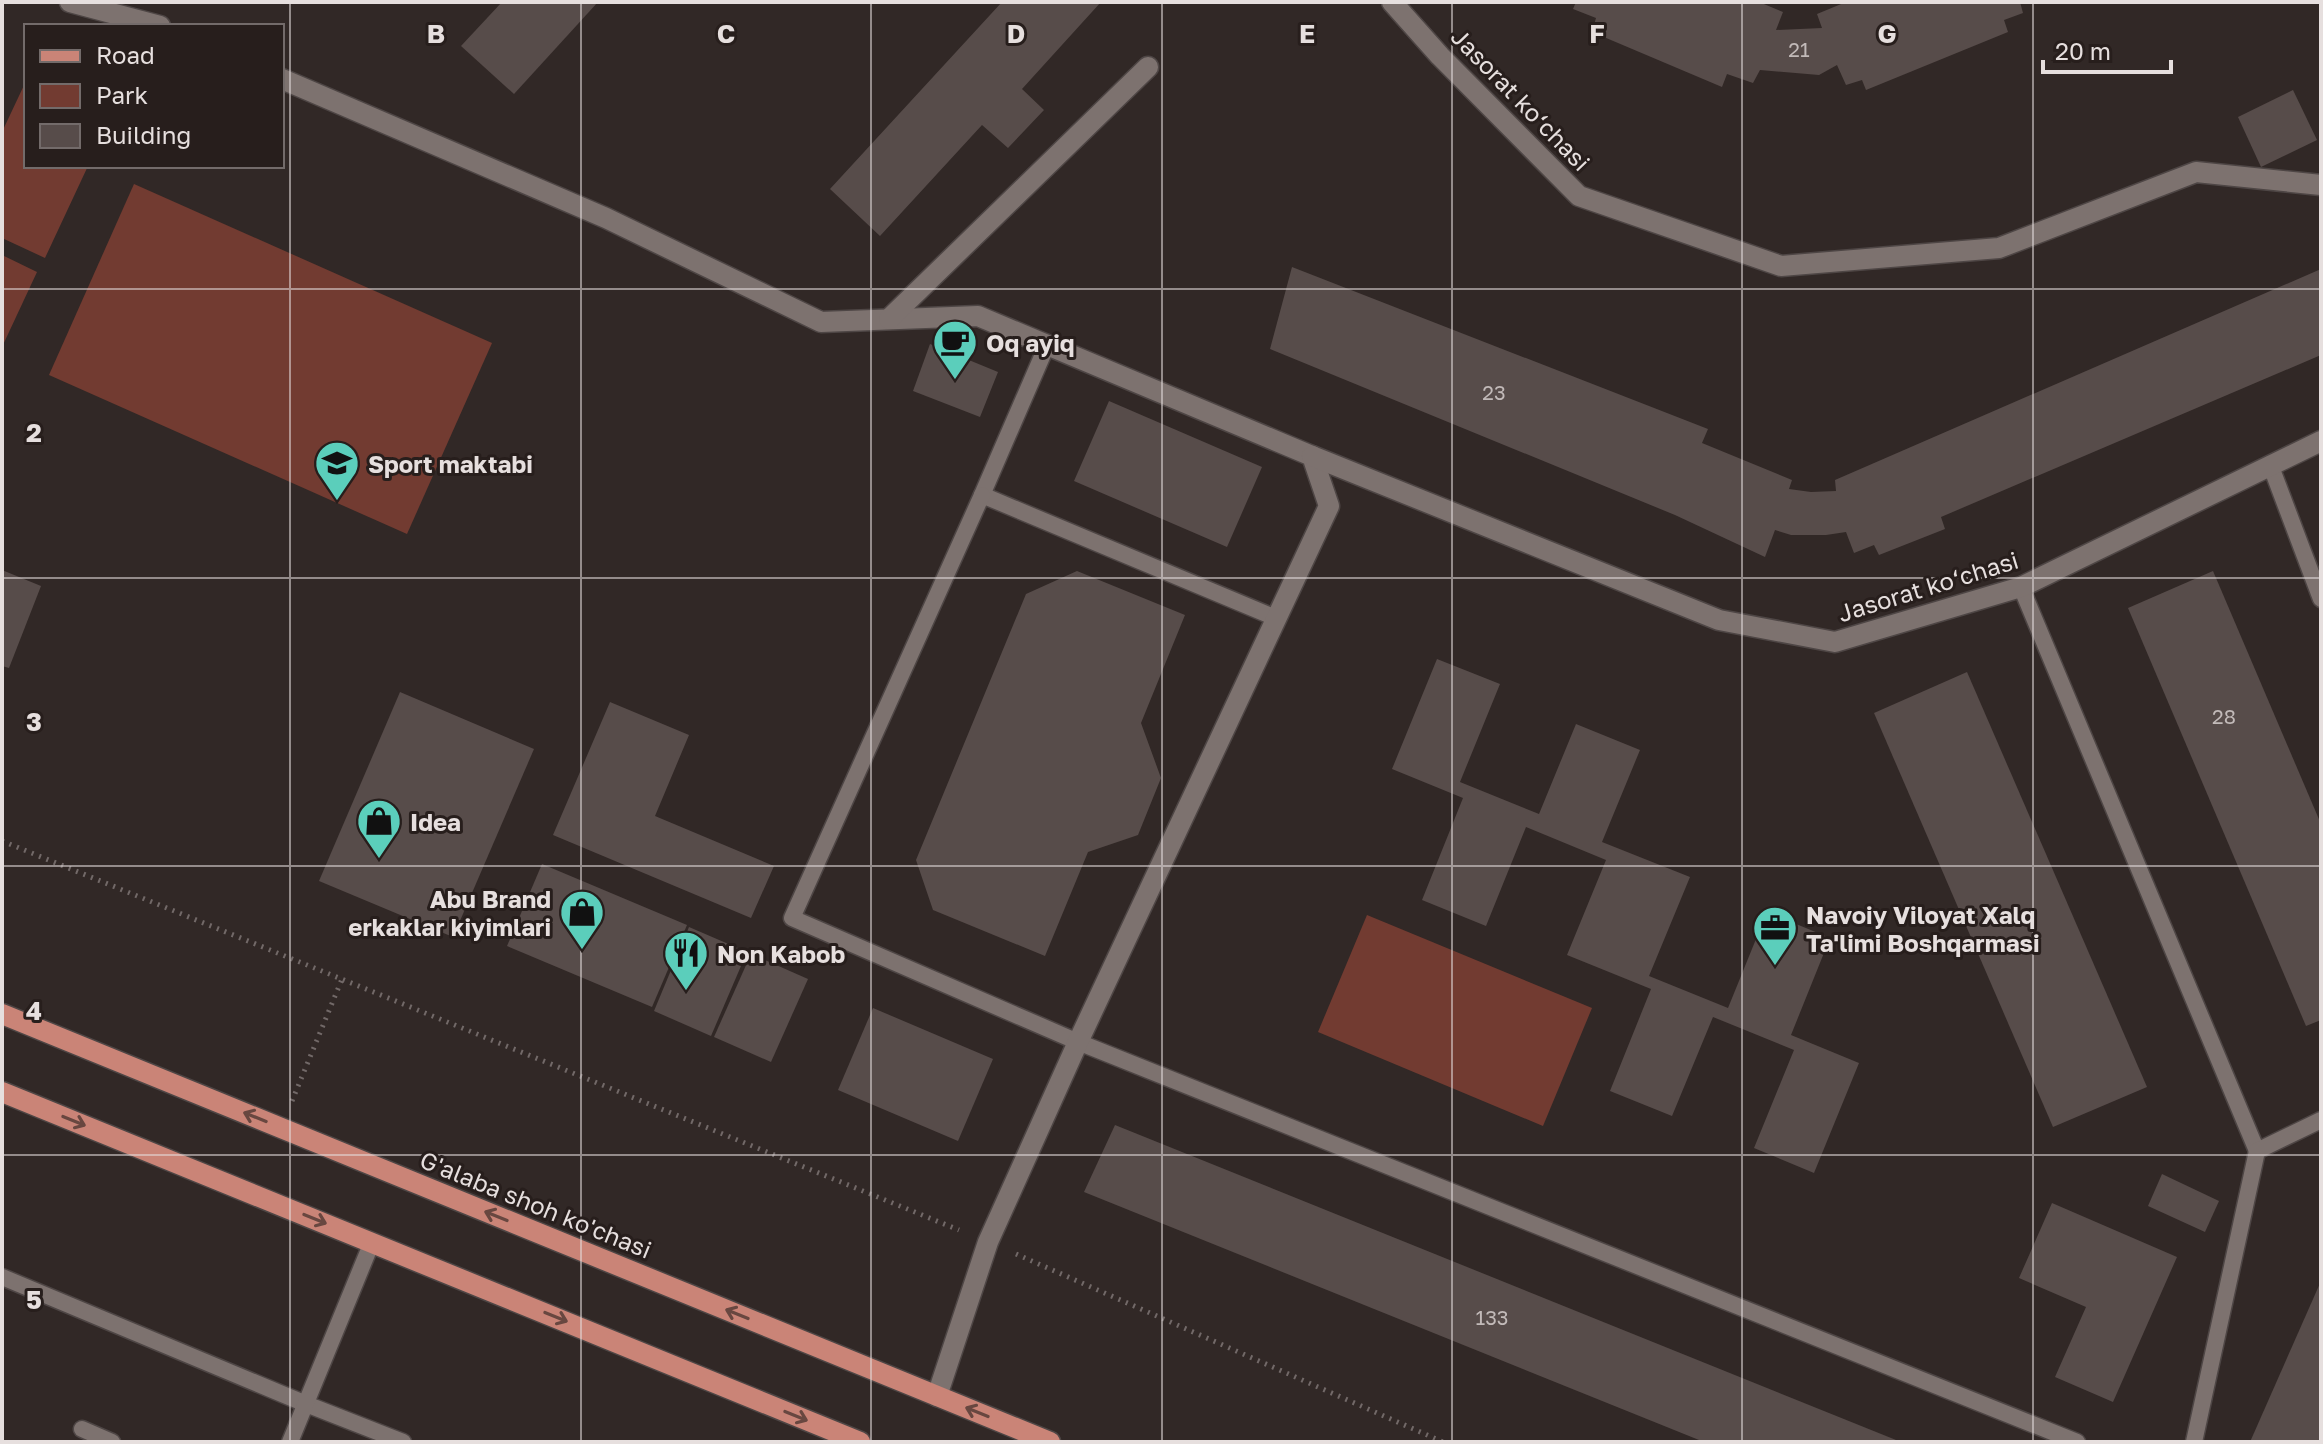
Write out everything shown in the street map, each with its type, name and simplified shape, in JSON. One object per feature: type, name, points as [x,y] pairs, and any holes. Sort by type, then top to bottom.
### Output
[{"type":"main road","name":"G'alaba shoh ko'chasi","points":[[2,1014],[1050,1442]]},
{"type":"main road","points":[[2,1092],[860,1442]]},
{"type":"street","points":[[70,2],[152,24]]},
{"type":"street","name":"Jasorat ko‘chasi","points":[[1392,2],[1440,56],[1579,196],[1781,266],[1999,248],[2196,172],[2321,185]]},
{"type":"street","points":[[889,319],[1148,67]]},
{"type":"street","name":"Jasorat ko‘chasi","points":[[284,80],[606,218],[821,322],[978,316],[1312,456],[1719,620],[1835,642],[2021,587],[2321,441]]},
{"type":"street","points":[[937,1396],[988,1242],[1078,1042],[1329,506],[1312,456]]},
{"type":"lane","points":[[1047,345],[792,918],[1078,1042],[2077,1442]]},
{"type":"lane","points":[[2270,464],[2321,599]]},
{"type":"lane","points":[[982,495],[1276,618]]},
{"type":"lane","points":[[2021,587],[2257,1151],[2194,1442]]},
{"type":"lane","points":[[2257,1151],[2321,1120]]},
{"type":"lane","points":[[290,1442],[372,1242]]},
{"type":"lane","points":[[2,1277],[403,1442]]},
{"type":"lane","points":[[82,1429],[112,1442]]},
{"type":"path","points":[[2,841],[988,1242],[1443,1442]]},
{"type":"path","points":[[281,1128],[342,979]]},
{"type":"green space","points":[[24,85],[24,168],[87,168],[45,258],[2,238],[2,132]]},
{"type":"green space","points":[[134,184],[492,343],[407,534],[49,375]]},
{"type":"green space","points":[[2,255],[37,272],[2,347]]},
{"type":"green space","points":[[1367,915],[1592,1008],[1543,1126],[1318,1032]]},
{"type":"building","points":[[502,2],[598,2],[514,94],[461,46]]},
{"type":"building","points":[[1002,2],[1101,2],[1022,89],[1044,110],[1008,148],[982,125],[880,236],[830,189]]},
{"type":"building","points":[[1576,2],[1759,2],[1783,12],[1776,30],[1822,28],[1817,14],[1846,2],[2020,2],[2023,13],[2004,20],[2008,32],[1866,90],[1862,80],[1846,85],[1837,65],[1819,75],[1760,70],[1753,83],[1727,74],[1722,87],[1592,32],[1596,18],[1573,9]]},
{"type":"building","points":[[2293,90],[2317,140],[2261,167],[2238,117]]},
{"type":"building","points":[[1292,267],[1708,429],[1702,443],[1792,480],[1789,489],[1811,492],[1836,491],[1835,480],[2321,269],[2321,355],[1941,517],[1945,529],[1879,555],[1874,545],[1854,553],[1846,532],[1791,535],[1775,530],[1765,557],[1675,515],[1270,349]]},
{"type":"building","name":"Oq ayiq","points":[[930,344],[998,372],[980,417],[913,391]]},
{"type":"building","points":[[1109,401],[1262,467],[1227,547],[1074,481]]},
{"type":"building","points":[[2,570],[41,586],[9,668],[2,666]]},
{"type":"building","points":[[1077,571],[1185,615],[1141,723],[1161,778],[1138,835],[1088,852],[1045,956],[933,910],[916,860],[1026,594]]},
{"type":"building","points":[[2213,571],[2321,824],[2321,1020],[2306,1026],[2128,608]]},
{"type":"building","points":[[1437,659],[1500,684],[1460,782],[1539,814],[1576,724],[1640,750],[1602,842],[1690,877],[1649,976],[1728,1008],[1767,912],[1830,938],[1791,1035],[1859,1063],[1814,1173],[1754,1148],[1794,1050],[1713,1017],[1672,1116],[1610,1091],[1651,989],[1567,955],[1606,860],[1526,827],[1486,926],[1422,900],[1463,798],[1392,769]]},
{"type":"building","points":[[1967,672],[2147,1087],[2053,1127],[1874,713]]},
{"type":"building","points":[[400,692],[534,749],[453,937],[319,881]]},
{"type":"building","points":[[610,702],[689,735],[655,816],[774,866],[751,918],[553,835]]},
{"type":"building","points":[[542,864],[687,925],[652,1007],[507,946]]},
{"type":"building","points":[[689,927],[747,952],[711,1036],[654,1011]]},
{"type":"building","points":[[751,954],[808,979],[771,1062],[714,1037]]},
{"type":"building","points":[[873,1008],[993,1059],[958,1141],[838,1090]]},
{"type":"building","points":[[1115,1125],[1901,1442],[1704,1442],[1084,1192]]},
{"type":"building","points":[[2162,1174],[2219,1201],[2205,1232],[2148,1206]]},
{"type":"building","points":[[2052,1203],[2177,1257],[2113,1402],[2055,1377],[2086,1307],[2019,1278]]},
{"type":"building","points":[[2321,1281],[2321,1442],[2250,1442]]},
{"type":"place","name":"Oq ayiq","points":[[955,381]]},
{"type":"place","name":"Sport maktabi","points":[[337,502]]},
{"type":"place","name":"Idea","points":[[379,860]]},
{"type":"place","name":"Abu Brand erkaklar kiyimlari","points":[[582,951]]},
{"type":"place","name":"Navoiy Viloyat Xalq Ta'limi Boshqarmasi","points":[[1775,967]]},
{"type":"place","name":"Non Kabob","points":[[686,992]]}]
